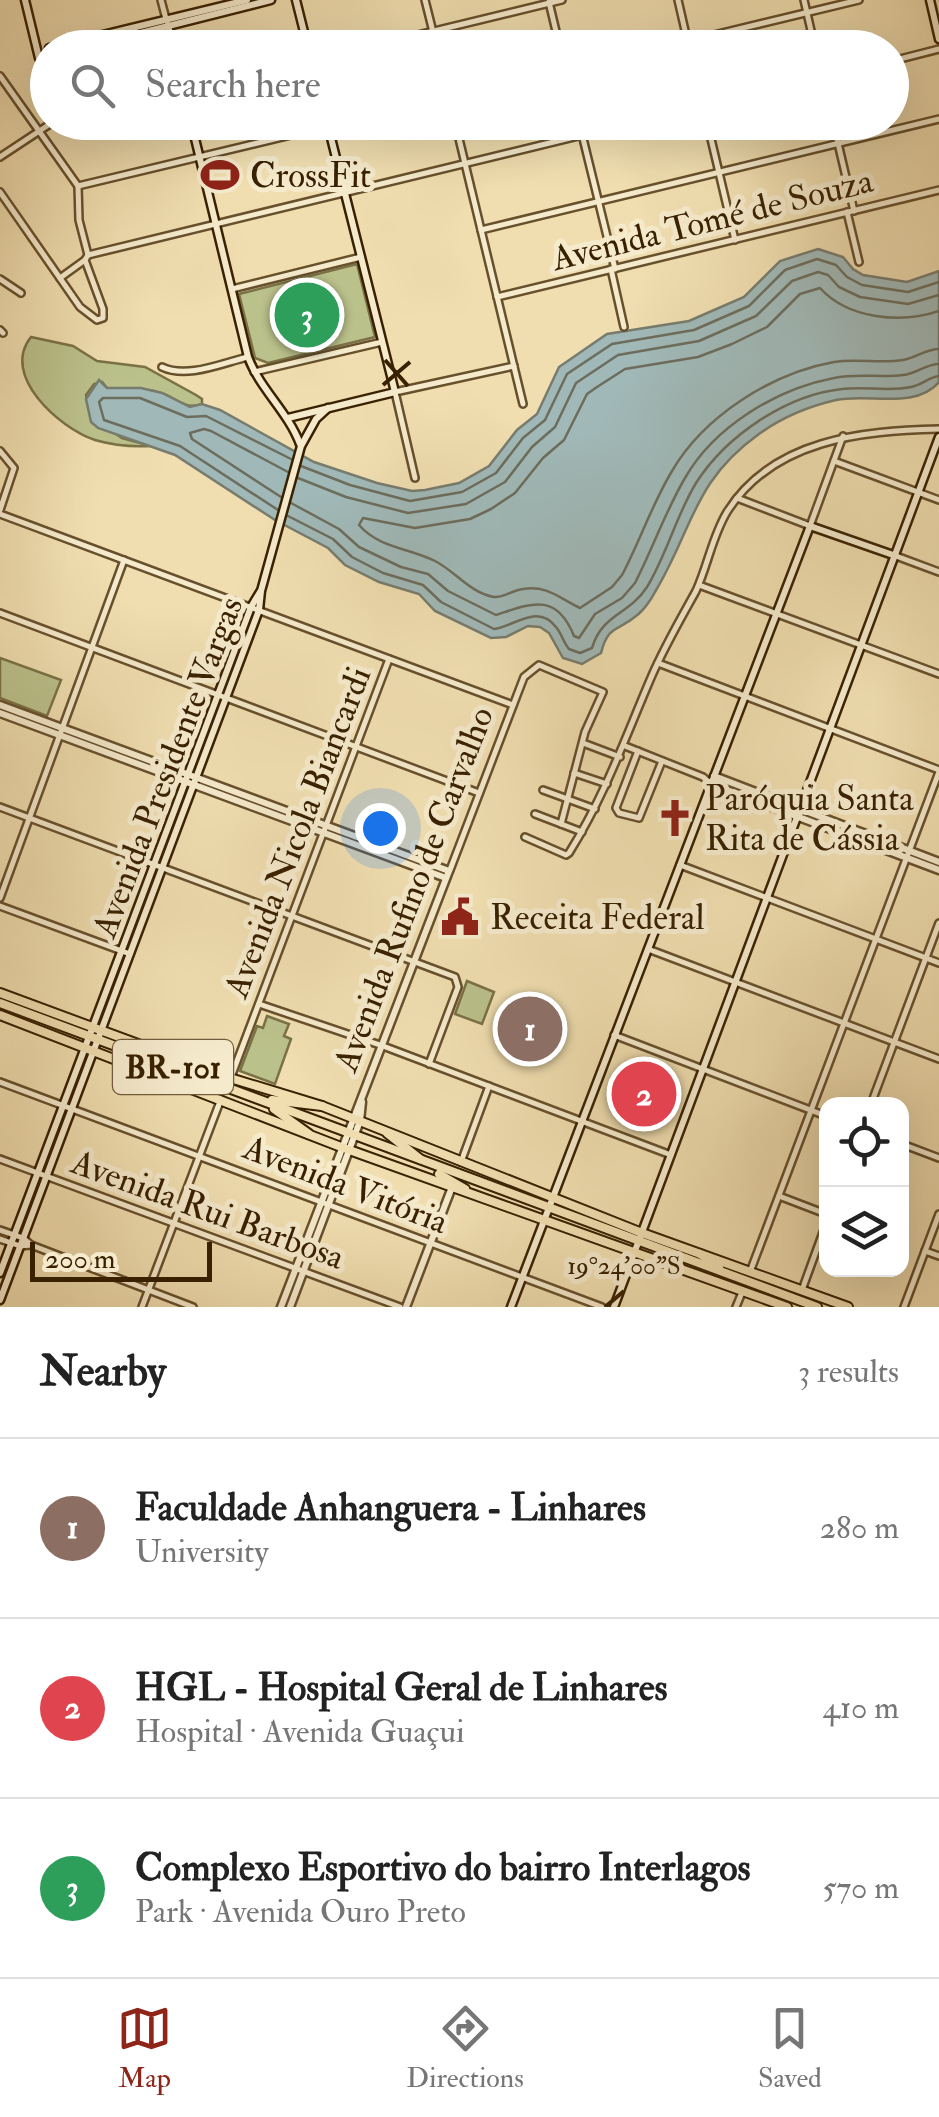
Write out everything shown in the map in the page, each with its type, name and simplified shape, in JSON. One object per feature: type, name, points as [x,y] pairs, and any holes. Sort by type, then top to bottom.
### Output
[{"type":"main road","points":[[26,0],[34,30]]},
{"type":"main road","points":[[143,30],[247,0]]},
{"type":"main road","points":[[134,30],[272,0]]},
{"type":"main road","points":[[296,0],[304,30]]},
{"type":"main road","points":[[930,0],[939,39]]},
{"type":"main road","points":[[167,23],[169,30]]},
{"type":"main road","points":[[196,140],[248,357],[254,372],[288,418],[301,448]]},
{"type":"main road","points":[[288,418],[395,392],[332,140]]},
{"type":"main road","points":[[301,448],[316,419],[328,408]]},
{"type":"main road","points":[[614,1307],[939,437]]},
{"type":"main road","name":"Avenida Presidente Vargas","points":[[0,1300],[17,1240],[255,609],[301,448]]},
{"type":"main road","points":[[510,1307],[810,526],[896,556]]},
{"type":"main road","points":[[0,709],[448,875]]},
{"type":"main road","points":[[712,780],[908,854],[939,862]]},
{"type":"main road","points":[[908,854],[939,870]]},
{"type":"main road","name":"Avenida Rufino de Carvalho","points":[[345,1149],[448,875]]},
{"type":"main road","points":[[0,993],[95,1033],[322,1106],[552,1197],[641,1237],[848,1307]]},
{"type":"main road","name":"BR-101","points":[[0,1004],[95,1033],[409,1157],[641,1237],[817,1307]]},
{"type":"main road","points":[[0,1015],[345,1149],[466,1189],[787,1307]]},
{"type":"main road","points":[[248,1095],[299,1106],[322,1106]]},
{"type":"main road","points":[[248,1095],[292,1119],[309,1134]]},
{"type":"main road","points":[[386,1132],[428,1164]]},
{"type":"main road","points":[[280,1307],[299,1270],[345,1149]]},
{"type":"main road","points":[[409,1157],[466,1189]]},
{"type":"main road","points":[[403,1307],[453,1185]]},
{"type":"main road","name":"Avenida Presidente Vargas","points":[[0,1273],[17,1240]]},
{"type":"main road","points":[[700,1254],[727,1273]]},
{"type":"main road","points":[[290,1307],[299,1270]]},
{"type":"street","points":[[162,0],[167,23]]},
{"type":"street","points":[[426,0],[433,30]]},
{"type":"street","points":[[437,30],[562,0]]},
{"type":"street","points":[[678,0],[685,30]]},
{"type":"street","points":[[804,0],[811,30]]},
{"type":"street","points":[[740,30],[860,0]]},
{"type":"street","points":[[549,2],[556,30]]},
{"type":"street","points":[[909,57],[939,49]]},
{"type":"street","points":[[0,76],[30,119]]},
{"type":"street","points":[[909,127],[939,120]]},
{"type":"street","points":[[0,157],[30,136]]},
{"type":"street","points":[[0,192],[89,316],[103,318],[79,220],[78,186],[45,140]]},
{"type":"street","points":[[78,186],[268,140]]},
{"type":"street","points":[[459,140],[522,404]]},
{"type":"street","points":[[60,278],[87,258],[565,140]]},
{"type":"street","points":[[583,140],[624,326]]},
{"type":"street","points":[[711,140],[735,240]]},
{"type":"street","points":[[837,140],[859,262]]},
{"type":"street","points":[[481,230],[855,140]]},
{"type":"street","name":"Avenida Tomé de Souza","points":[[497,297],[939,190]]},
{"type":"street","points":[[232,289],[361,258]]},
{"type":"street","points":[[0,280],[22,293]]},
{"type":"street","points":[[254,372],[382,342]]},
{"type":"street","points":[[162,367],[189,371],[248,357]]},
{"type":"street","points":[[415,478],[395,392],[514,366]]},
{"type":"street","points":[[524,838],[568,854],[582,832],[625,746],[658,663],[699,585],[716,534],[737,498],[802,450],[843,436],[939,428]]},
{"type":"street","points":[[737,498],[810,526],[843,436]]},
{"type":"street","points":[[0,451],[14,468],[0,512],[513,705]]},
{"type":"street","points":[[834,462],[939,500]]},
{"type":"street","points":[[896,556],[939,572]]},
{"type":"street","points":[[124,560],[0,902],[126,953]]},
{"type":"street","points":[[699,585],[939,674]]},
{"type":"street","points":[[0,613],[479,793]]},
{"type":"street","name":"Avenida Nicola Biancardi","points":[[230,1078],[389,659]]},
{"type":"street","points":[[658,663],[939,771],[750,1272]]},
{"type":"street","name":"Avenida Rufino de Carvalho","points":[[448,875],[524,677],[533,667],[545,665],[602,690],[583,743]]},
{"type":"street","points":[[561,824],[583,743],[620,757]]},
{"type":"street","points":[[625,746],[712,780]]},
{"type":"street","points":[[638,751],[616,808],[619,813],[640,817],[662,761]]},
{"type":"street","points":[[574,774],[607,784]]},
{"type":"street","points":[[542,790],[596,809]]},
{"type":"street","points":[[0,807],[455,977],[458,987],[429,1064]]},
{"type":"street","points":[[534,814],[582,832]]},
{"type":"street","points":[[680,864],[939,963]]},
{"type":"street","points":[[874,1097],[939,923]]},
{"type":"street","points":[[648,949],[939,1059]]},
{"type":"street","points":[[259,1004],[383,1046],[672,1155]]},
{"type":"street","points":[[614,1035],[819,1113]]},
{"type":"street","name":"Avenida Vitória","points":[[0,1082],[602,1307]]},
{"type":"street","points":[[461,1162],[488,1086]]},
{"type":"street","points":[[142,1307],[221,1098]]},
{"type":"street","points":[[909,1147],[939,1158]]},
{"type":"street","name":"Avenida Rui Barbosa","points":[[0,1159],[403,1307]]},
{"type":"street","points":[[779,1196],[819,1211]]},
{"type":"street","points":[[904,1307],[939,1214]]},
{"type":"street","points":[[0,1230],[193,1307]]},
{"type":"street","points":[[0,1238],[17,1240]]},
{"type":"street","points":[[802,1290],[819,1243]]},
{"type":"street","points":[[925,1251],[939,1256]]},
{"type":"street","points":[[736,1307],[742,1290]]},
{"type":"green space","points":[[357,264],[375,337],[268,363],[255,358],[239,294]]},
{"type":"green space","points":[[31,337],[73,346],[97,361],[145,367],[196,395],[202,404],[187,405],[150,390],[94,384],[86,395],[91,417],[122,438],[151,446],[95,440],[65,424],[28,383],[23,352]]},
{"type":"green space","points":[[0,658],[61,680],[47,716],[0,698]]},
{"type":"green space","points":[[467,981],[494,992],[482,1024],[455,1014]]},
{"type":"green space","points":[[267,1016],[289,1024],[284,1036],[291,1039],[275,1084],[240,1071],[257,1026],[263,1028]]},
{"type":"water","points":[[818,249],[843,257],[863,275],[907,282],[939,271],[939,382],[917,396],[849,398],[826,403],[786,418],[759,434],[737,452],[707,488],[647,605],[610,633],[601,653],[582,664],[563,658],[549,633],[540,627],[528,626],[506,637],[491,638],[435,611],[419,594],[379,582],[345,565],[328,548],[275,520],[175,455],[98,428],[91,422],[86,399],[99,380],[107,388],[141,388],[190,407],[202,404],[220,410],[314,462],[377,483],[412,491],[459,483],[489,466],[517,430],[537,414],[559,367],[607,334],[689,321],[744,297],[780,261]]},
{"type":"place","name":"CrossFit","points":[[220,175]]},
{"type":"place","name":"Complexo Esportivo do bairro Interlagos","points":[[307,315]]},
{"type":"place","name":"Paróquia Santa Rita de Cássia","points":[[675,818]]},
{"type":"place","name":"Receita Federal","points":[[460,917]]},
{"type":"place","name":"Faculdade Anhanguera - Linhares","points":[[530,1029]]},
{"type":"place","name":"HGL - Hospital Geral de Linhares","points":[[644,1094]]}]
